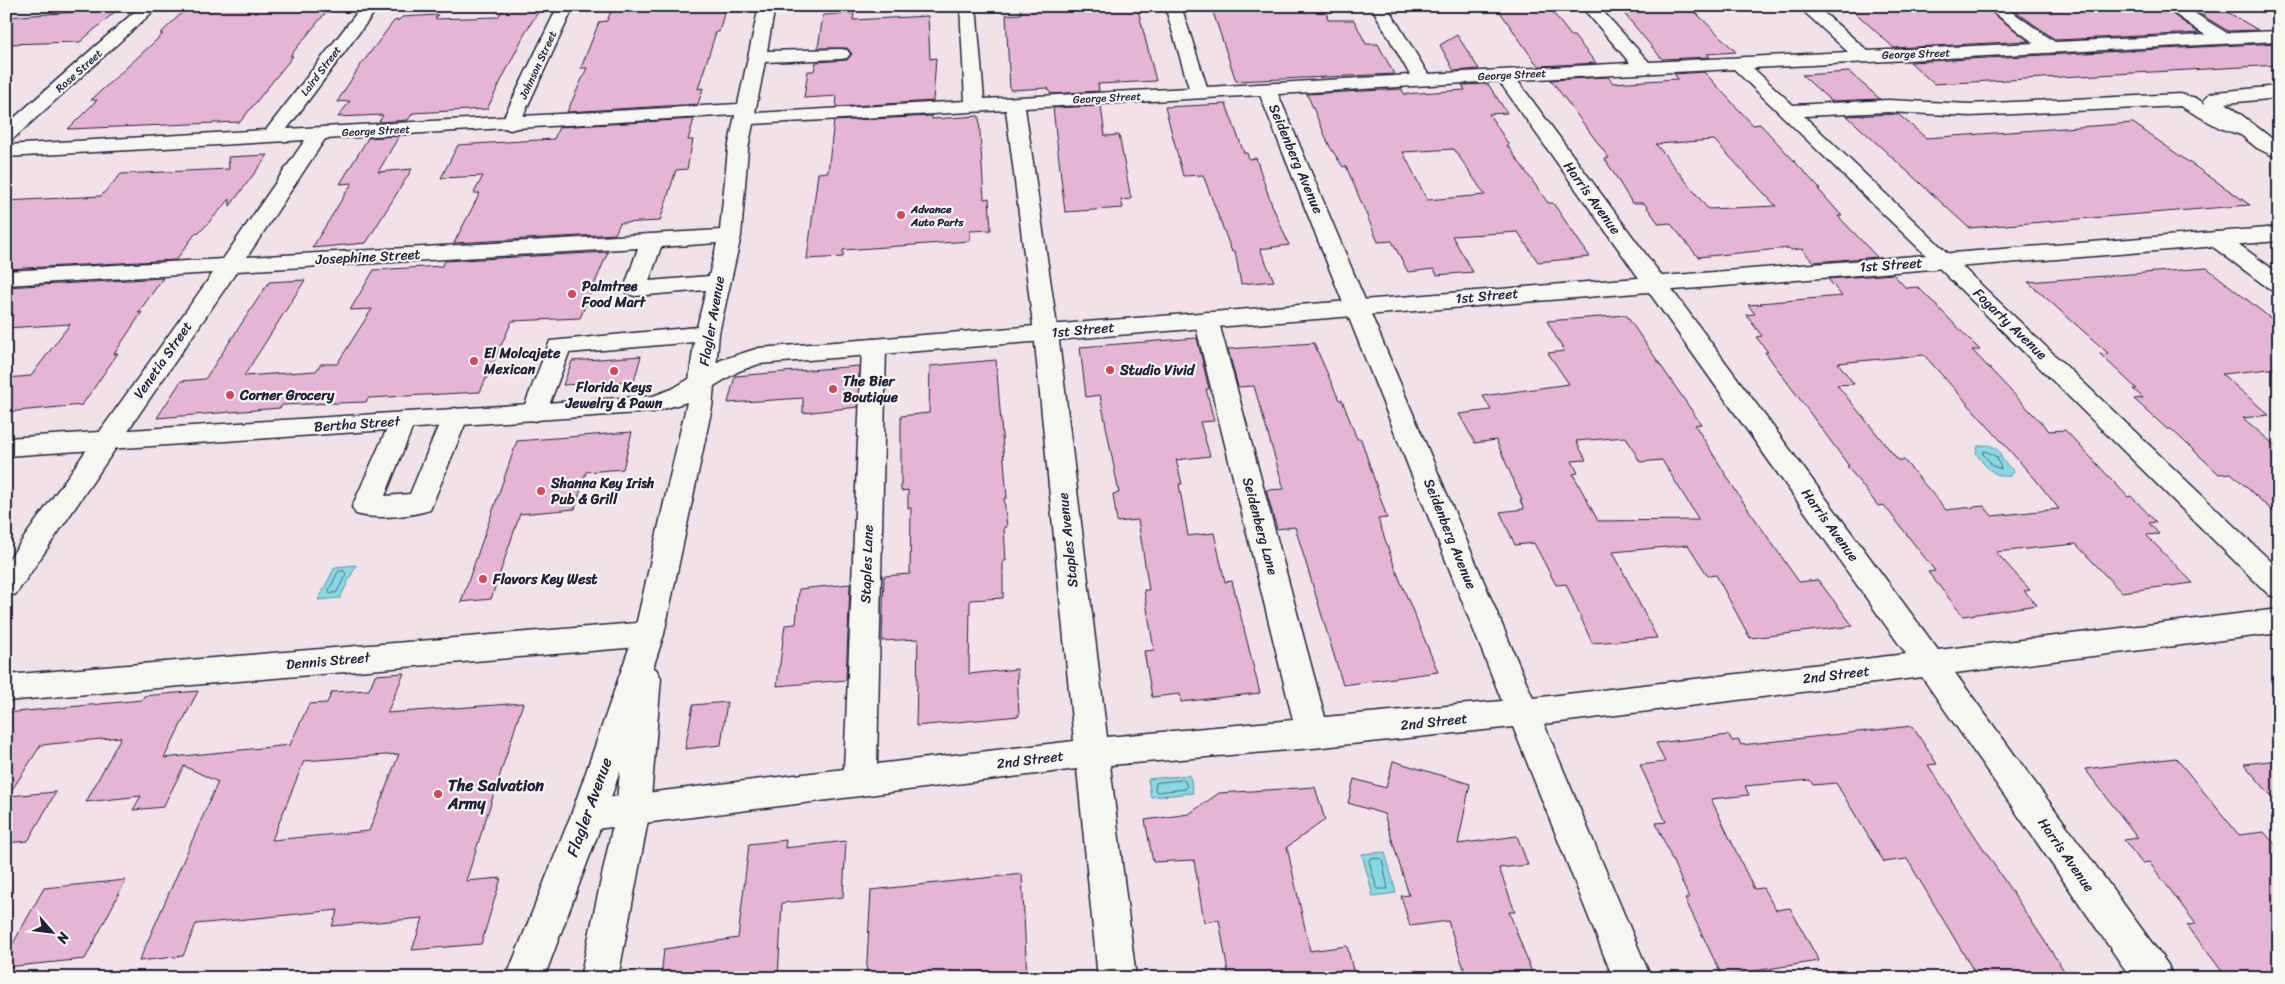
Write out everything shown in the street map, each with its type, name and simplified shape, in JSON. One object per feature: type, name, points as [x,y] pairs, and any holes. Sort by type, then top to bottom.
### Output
[{"type":"street","name":"Rose Street","points":[[6,135],[151,6]]},
{"type":"street","name":"Laird Street","points":[[272,136],[371,6]]},
{"type":"street","name":"Johnson Street","points":[[510,124],[566,6]]},
{"type":"street","name":"Flagler Avenue","points":[[525,978],[588,815],[649,634],[699,407],[707,333],[730,236],[738,149],[767,6]]},
{"type":"street","points":[[968,6],[975,105]]},
{"type":"street","points":[[1173,6],[1200,93]]},
{"type":"street","points":[[1379,6],[1422,80]]},
{"type":"street","points":[[1590,6],[1644,68]]},
{"type":"street","points":[[1806,6],[1864,56]]},
{"type":"street","points":[[1993,6],[2052,48]]},
{"type":"street","points":[[2171,6],[2224,39]]},
{"type":"street","name":"George Street","points":[[6,151],[319,133],[1015,103],[1504,75],[2279,36]]},
{"type":"street","points":[[756,58],[841,54]]},
{"type":"street","name":"Fogarty Avenue","points":[[1739,64],[1945,260],[2279,587]]},
{"type":"street","name":"Harris Avenue","points":[[1504,75],[1930,663],[2154,978]]},
{"type":"street","name":"Seidenberg Avenue","points":[[1267,90],[1358,307],[1632,978]]},
{"type":"street","points":[[2279,92],[2216,98],[2213,101],[2279,153]]},
{"type":"street","points":[[1789,111],[1888,106],[1970,110],[2180,100],[2189,102],[2227,124],[2249,130]]},
{"type":"street","name":"Staples Avenue","points":[[1015,103],[1046,333],[1090,753],[1117,978]]},
{"type":"street","name":"Venetia Street","points":[[6,586],[231,264],[319,133]]},
{"type":"street","name":"1st Street","points":[[702,382],[727,365],[750,357],[2279,234]]},
{"type":"street","name":"Josephine Street","points":[[6,278],[730,236]]},
{"type":"street","points":[[2217,239],[2279,285]]},
{"type":"street","points":[[652,240],[635,289],[718,282]]},
{"type":"street","name":"Seidenberg Lane","points":[[1206,319],[1314,734]]},
{"type":"street","points":[[535,412],[559,346],[707,333]]},
{"type":"street","name":"Staples Lane","points":[[860,782],[874,347]]},
{"type":"street","name":"Bertha Street","points":[[6,447],[661,402],[678,397],[702,382]]},
{"type":"street","points":[[402,420],[366,507],[420,503],[455,417]]},
{"type":"street","name":"2nd Street","points":[[588,815],[1090,753],[1314,734],[1523,713],[2279,621]]},
{"type":"street","name":"Flagler Avenue","points":[[599,978],[633,810],[649,634]]},
{"type":"street","name":"Dennis Street","points":[[6,688],[649,634]]},
{"type":"water","points":[[1988,445],[1998,450],[2005,463],[2013,470],[2014,472],[2010,476],[1994,473],[1979,458],[1976,453],[1978,446]]},
{"type":"water","points":[[356,565],[340,598],[318,600],[335,567]]},
{"type":"water","points":[[1190,775],[1193,793],[1151,797],[1148,779]]},
{"type":"water","points":[[1385,852],[1396,893],[1373,896],[1362,854]]},
{"type":"building","points":[[189,6],[331,6],[240,122],[68,129],[97,100],[91,100],[163,34],[160,34]]},
{"type":"building","points":[[505,6],[542,6],[526,31],[487,109],[413,113],[408,120],[379,122],[383,115],[338,117],[350,101],[337,102],[360,66],[394,21],[402,17],[438,15],[435,19],[498,17]]},
{"type":"building","points":[[659,6],[726,6],[719,32],[716,32],[698,89],[703,88],[698,104],[567,112],[587,68],[581,68],[599,22],[607,21],[612,9]]},
{"type":"building","points":[[1020,6],[1137,6],[1156,81],[1098,84],[1099,91],[1051,94],[1048,88],[1010,90],[1006,15],[1021,14]]},
{"type":"building","points":[[1211,6],[1312,6],[1314,11],[1326,11],[1328,20],[1354,20],[1366,44],[1378,44],[1394,74],[1236,81]]},
{"type":"building","points":[[1496,6],[1548,6],[1571,36],[1574,36],[1596,63],[1540,66],[1535,62]]},
{"type":"building","points":[[1618,6],[1689,6],[1736,52],[1707,54],[1710,57],[1662,59]]},
{"type":"building","points":[[1848,6],[1983,6],[2029,41],[1894,48]]},
{"type":"building","points":[[2008,6],[2161,6],[2199,33],[2056,40]]},
{"type":"building","points":[[2187,6],[2217,6],[2258,30],[2228,31]]},
{"type":"building","points":[[118,9],[80,42],[6,44],[6,17]]},
{"type":"building","points":[[854,13],[853,20],[928,16],[930,59],[936,58],[933,101],[836,107],[837,96],[804,98],[808,71],[814,71],[816,62],[847,60],[852,54],[847,48],[818,48],[823,15]]},
{"type":"building","points":[[1457,35],[1479,69],[1454,71],[1440,45]]},
{"type":"building","points":[[2279,43],[2279,65],[1934,84],[1910,62]]},
{"type":"building","points":[[1704,72],[1753,125],[1760,124],[1820,189],[1818,189],[1842,216],[1838,216],[1877,257],[1813,262],[1802,249],[1791,250],[1789,248],[1698,257],[1670,223],[1659,224],[1644,203],[1632,203],[1605,159],[1609,158],[1551,80],[1608,77],[1613,83],[1678,79],[1674,74]],"holes":[[[1714,140],[1776,206],[1708,209],[1656,144]]]},
{"type":"building","points":[[1849,72],[1880,99],[1831,101],[1802,75]]},
{"type":"building","points":[[1488,84],[1507,113],[1489,114],[1509,145],[1507,145],[1548,203],[1553,203],[1590,257],[1538,262],[1518,232],[1452,236],[1473,272],[1437,275],[1434,269],[1408,272],[1392,241],[1378,242],[1346,166],[1343,167],[1330,147],[1307,94],[1402,89],[1404,94],[1465,90],[1462,85]],"holes":[[[1454,149],[1485,195],[1427,200],[1403,152]]]},
{"type":"building","points":[[1226,104],[1244,153],[1247,153],[1249,159],[1256,158],[1270,200],[1289,245],[1260,249],[1274,281],[1241,284],[1235,251],[1232,252],[1203,175],[1183,176],[1165,107]]},
{"type":"building","points":[[1101,106],[1105,136],[1119,135],[1131,199],[1121,200],[1123,208],[1065,212],[1053,108]]},
{"type":"building","points":[[1898,114],[1926,138],[2133,123],[2250,205],[1969,228],[1847,116]]},
{"type":"building","name":"Advance Auto Parts","points":[[932,116],[932,119],[979,116],[984,199],[989,198],[991,230],[970,231],[970,241],[843,250],[843,257],[807,259],[818,173],[828,172],[834,121]]},
{"type":"building","points":[[694,119],[688,140],[693,140],[687,169],[676,170],[660,221],[620,223],[615,234],[454,243],[480,193],[474,193],[483,176],[441,178],[458,145],[554,139],[559,127]]},
{"type":"building","points":[[399,136],[378,172],[412,169],[366,243],[312,248],[352,183],[340,184],[368,138]]},
{"type":"building","points":[[268,155],[230,206],[230,199],[199,233],[195,234],[176,260],[6,269],[6,201],[101,196],[121,174],[229,169],[228,157]]},
{"type":"building","points":[[608,252],[580,318],[512,321],[480,392],[368,398],[366,402],[282,405],[280,408],[157,418],[181,381],[205,379],[269,282],[305,280],[244,376],[316,371],[321,364],[337,364],[372,309],[350,310],[374,270],[442,266],[445,261]]},
{"type":"building","points":[[2207,268],[2279,325],[2279,368],[2222,374],[2269,415],[2243,418],[2279,449],[2279,517],[2231,473],[2219,474],[2171,429],[2167,429],[2134,399],[2143,398],[2133,389],[2137,389],[2100,354],[2108,353],[2028,282]]},
{"type":"building","points":[[1893,274],[1906,288],[1918,287],[1980,350],[1972,350],[2049,431],[2065,430],[2128,497],[2131,496],[2156,522],[2149,523],[2159,534],[2146,535],[2193,583],[2121,592],[2076,544],[1996,552],[2030,590],[2024,591],[2037,605],[1963,616],[1928,572],[1935,571],[1884,505],[1878,506],[1847,466],[1849,466],[1765,352],[1768,352],[1756,337],[1762,336],[1746,315],[1755,314],[1748,305],[1842,296],[1828,279]],"holes":[[[1924,355],[2036,480],[2059,509],[1992,516],[1984,506],[1946,510],[1904,460],[1898,460],[1837,385],[1854,384],[1838,363]]]},
{"type":"building","points":[[163,278],[138,313],[142,312],[114,354],[118,353],[82,405],[6,412],[6,378],[31,376],[70,324],[6,328],[6,287]]},
{"type":"building","points":[[1626,315],[1701,424],[1695,425],[1739,496],[1799,582],[1818,580],[1853,626],[1750,638],[1716,575],[1708,576],[1688,545],[1613,552],[1657,638],[1592,643],[1566,584],[1556,585],[1534,543],[1515,545],[1500,512],[1524,509],[1520,500],[1522,500],[1496,440],[1475,443],[1459,414],[1491,410],[1483,396],[1569,384],[1548,353],[1564,351],[1547,321]],"holes":[[[1626,437],[1640,462],[1662,460],[1699,520],[1598,521],[1573,474],[1578,473],[1572,461],[1586,460],[1576,441]]]},
{"type":"building","points":[[1197,338],[1209,389],[1206,389],[1214,421],[1200,422],[1210,456],[1176,460],[1182,484],[1179,484],[1188,536],[1214,533],[1225,582],[1232,581],[1260,693],[1181,702],[1180,694],[1152,697],[1144,651],[1154,650],[1144,590],[1149,590],[1138,520],[1117,522],[1113,494],[1119,493],[1100,395],[1086,397],[1080,347]]},
{"type":"building","points":[[1314,343],[1339,400],[1342,400],[1357,439],[1361,439],[1387,518],[1378,519],[1395,568],[1438,672],[1343,685],[1295,527],[1277,529],[1266,490],[1284,489],[1254,386],[1238,387],[1228,349]]},
{"type":"building","points":[[641,356],[634,381],[563,385],[572,361]]},
{"type":"building","points":[[996,360],[1007,498],[1004,498],[1007,527],[1004,527],[1006,561],[1003,561],[1003,598],[970,600],[969,674],[1017,669],[1019,716],[916,726],[918,639],[882,641],[884,576],[910,574],[911,508],[908,508],[908,490],[901,491],[901,416],[929,413],[930,366]]},
{"type":"building","points":[[859,366],[858,407],[803,413],[803,398],[728,403],[735,376]]},
{"type":"building","name":"Shanna Key Irish Pub & Grill","points":[[632,432],[623,469],[586,472],[575,509],[520,514],[491,599],[461,602],[517,441]]},
{"type":"building","points":[[850,584],[846,680],[777,686],[785,625],[796,624],[799,589]]},
{"type":"building","points":[[404,673],[387,713],[523,703],[466,881],[501,878],[481,944],[412,950],[423,918],[332,926],[338,910],[196,924],[183,956],[139,961],[218,782],[184,766],[163,807],[133,810],[141,796],[86,802],[121,737],[41,745],[8,796],[56,792],[28,841],[6,843],[6,713],[142,700],[144,696],[198,691],[164,758],[290,745],[309,704],[327,703],[332,692],[369,690],[375,675]],"holes":[[[399,754],[369,831],[272,840],[304,761]]]},
{"type":"building","points":[[727,702],[721,745],[685,749],[693,705]]},
{"type":"building","points":[[1912,726],[1937,764],[1928,765],[2069,978],[1978,978],[1907,859],[1884,862],[1836,783],[1813,785],[1810,780],[1745,786],[1749,795],[1711,799],[1754,889],[1763,888],[1776,910],[1790,908],[1819,961],[1722,976],[1685,899],[1689,898],[1656,823],[1666,822],[1640,765],[1665,762],[1656,743],[1729,735],[1732,741],[1739,740],[1741,745]]},
{"type":"building","points":[[2176,758],[2239,835],[2264,832],[2279,849],[2279,978],[2262,978],[2259,974],[2227,978],[2187,925],[2196,924],[2149,862],[2142,863],[2124,840],[2138,838],[2085,769]]},
{"type":"building","points":[[2279,760],[2279,805],[2244,764]]},
{"type":"building","points":[[1393,761],[1470,784],[1458,844],[1517,836],[1528,865],[1499,868],[1515,912],[1509,912],[1534,978],[1467,978],[1448,921],[1410,926],[1401,896],[1409,895],[1384,814],[1348,803],[1354,779],[1386,788]]},
{"type":"building","points":[[1315,787],[1325,820],[1287,847],[1310,951],[1347,946],[1355,978],[1229,978],[1219,920],[1204,922],[1194,860],[1153,862],[1145,820],[1189,814],[1219,793]]},
{"type":"building","points":[[786,840],[785,848],[846,841],[843,897],[782,903],[778,978],[661,978],[664,949],[738,938],[749,844]]},
{"type":"building","points":[[1022,874],[1027,978],[866,978],[871,890]]},
{"type":"building","points":[[126,880],[85,959],[6,967],[6,956],[44,888]]},
{"type":"place","name":"Advance Auto Parts","points":[[901,215]]},
{"type":"place","name":"Palmtree Food Mart","points":[[572,294]]},
{"type":"place","name":"El Molcajete Mexican","points":[[474,361]]},
{"type":"place","name":"Studio Vivid","points":[[1110,370]]},
{"type":"place","name":"Florida Keys Jewelry & Pawn","points":[[614,371]]},
{"type":"place","name":"The Bier Boutique","points":[[833,389]]},
{"type":"place","name":"Corner Grocery","points":[[230,395]]},
{"type":"place","name":"Shanna Key Irish Pub & Grill","points":[[541,491]]},
{"type":"place","name":"Flavors Key West","points":[[483,579]]},
{"type":"place","name":"The Salvation Army","points":[[438,794]]}]
